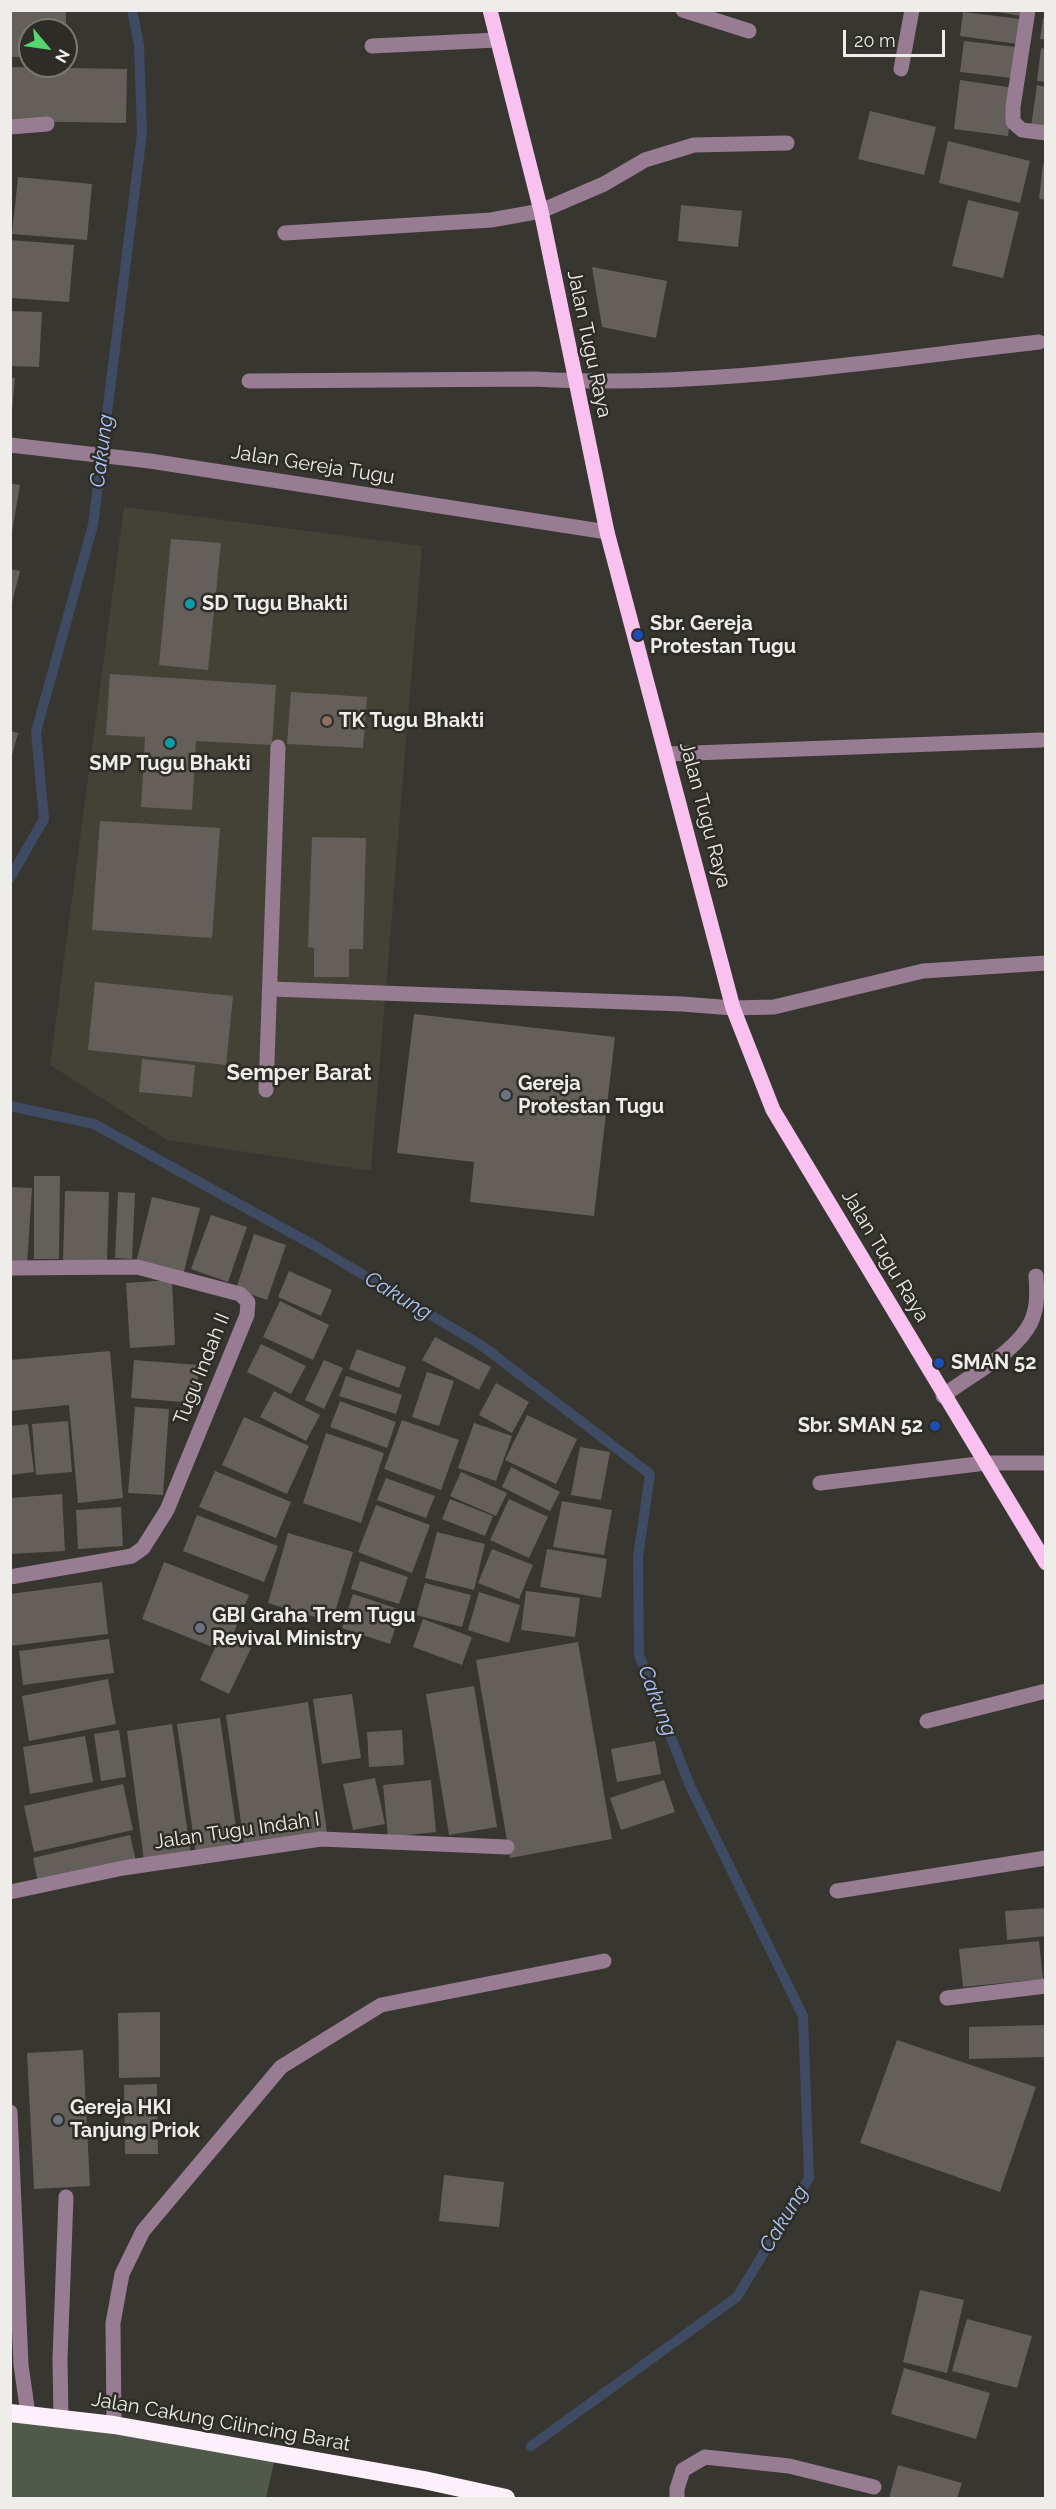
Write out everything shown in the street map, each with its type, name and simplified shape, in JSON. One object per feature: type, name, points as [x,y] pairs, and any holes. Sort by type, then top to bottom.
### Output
[{"type":"highway","name":"Jalan Cakung Cilincing Barat","points":[[19,2413],[114,2425],[424,2480],[506,2499]]},
{"type":"main road","name":"Jalan Tugu Raya","points":[[490,10],[541,210],[574,381],[607,532],[733,1008],[773,1110],[943,1396],[1046,1563]]},
{"type":"street","points":[[683,10],[750,31]]},
{"type":"street","points":[[901,69],[912,10]]},
{"type":"street","points":[[1028,10],[1012,107],[1013,122],[1022,130],[1046,133]]},
{"type":"street","points":[[372,46],[497,40]]},
{"type":"street","points":[[10,127],[47,124]]},
{"type":"street","points":[[285,233],[492,220],[541,210],[604,184],[645,160],[694,145],[787,143]]},
{"type":"street","points":[[249,381],[525,379],[574,381],[720,377],[1039,342]]},
{"type":"street","name":"Jalan Gereja Tugu","points":[[10,446],[150,461],[607,532]]},
{"type":"street","points":[[667,754],[1042,740]]},
{"type":"street","points":[[266,1090],[278,747]]},
{"type":"street","points":[[271,989],[682,1004],[733,1008],[774,1007],[924,971],[1046,963]]},
{"type":"street","name":"Tugu Indah II","points":[[10,1268],[137,1267],[240,1294],[248,1302],[247,1316],[167,1510],[143,1548],[132,1556],[10,1577]]},
{"type":"street","points":[[943,1396],[1011,1348],[1031,1322],[1037,1300],[1036,1276]]},
{"type":"street","points":[[820,1483],[986,1463],[1046,1463]]},
{"type":"street","points":[[927,1721],[1046,1691]]},
{"type":"street","name":"Jalan Tugu Indah I","points":[[10,1892],[123,1868],[321,1839],[507,1847]]},
{"type":"street","points":[[837,1891],[1046,1858]]},
{"type":"street","points":[[114,2425],[113,2323],[122,2274],[143,2231],[280,2067],[381,2005],[604,1961]]},
{"type":"street","points":[[947,1998],[1046,1986]]},
{"type":"street","points":[[10,2112],[21,2365],[19,2413]]},
{"type":"street","points":[[62,2418],[60,2360],[66,2197]]},
{"type":"street","points":[[677,2499],[677,2489],[683,2470],[705,2457],[789,2466],[874,2487]]},
{"type":"shaded area","points":[[124,507],[422,546],[371,1171],[167,1140],[50,1065]]},
{"type":"green space","points":[[11,2414],[276,2454],[266,2498],[11,2498]]},
{"type":"building","points":[[10,10],[66,10],[66,18],[18,18],[18,57],[10,57]]},
{"type":"building","points":[[987,10],[1022,10],[1021,16]]},
{"type":"building","points":[[963,12],[1021,19],[1017,44],[960,36]]},
{"type":"building","points":[[1043,18],[1046,18],[1046,40],[1040,39]]},
{"type":"building","points":[[964,41],[1016,47],[1012,78],[960,72]]},
{"type":"building","points":[[1041,48],[1046,49],[1046,82],[1037,81]]},
{"type":"building","points":[[10,67],[18,67],[18,78],[78,78],[78,68],[127,69],[126,123],[10,121]]},
{"type":"building","points":[[960,80],[1014,88],[1008,136],[954,129]]},
{"type":"building","points":[[1037,85],[1046,87],[1046,129],[1031,127]]},
{"type":"building","points":[[870,111],[936,127],[924,175],[858,159]]},
{"type":"building","points":[[948,141],[1030,161],[1020,203],[939,183]]},
{"type":"building","points":[[1043,164],[1046,165],[1046,200],[1039,199]]},
{"type":"building","points":[[18,177],[92,184],[87,240],[12,234]]},
{"type":"building","points":[[968,200],[1019,212],[1003,278],[952,266]]},
{"type":"building","points":[[681,205],[742,211],[738,247],[678,241]]},
{"type":"building","points":[[10,240],[74,245],[69,302],[10,298]]},
{"type":"building","points":[[592,267],[667,281],[656,338],[602,327]]},
{"type":"building","points":[[10,311],[42,312],[39,367],[10,366]]},
{"type":"building","points":[[10,378],[15,378],[12,411],[10,411]]},
{"type":"building","points":[[10,483],[20,485],[12,532],[10,532]]},
{"type":"building","name":"SD Tugu Bhakti","points":[[171,539],[221,543],[208,670],[159,665]]},
{"type":"building","points":[[10,569],[20,571],[11,607],[10,607]]},
{"type":"building","name":"SMP Tugu Bhakti","points":[[110,674],[276,685],[272,745],[196,741],[192,810],[141,807],[145,737],[106,735]]},
{"type":"building","name":"TK Tugu Bhakti","points":[[291,692],[367,697],[363,748],[287,744]]},
{"type":"building","points":[[10,731],[18,733],[11,759],[10,759]]},
{"type":"building","points":[[100,821],[220,828],[212,938],[92,930]]},
{"type":"building","points":[[312,837],[366,838],[363,949],[349,949],[349,977],[314,977],[314,948],[308,947]]},
{"type":"building","points":[[95,982],[233,996],[226,1065],[88,1050]]},
{"type":"building","name":"Gereja Protestan Tugu","points":[[414,1014],[615,1037],[594,1216],[470,1202],[474,1162],[397,1153]]},
{"type":"building","points":[[142,1059],[195,1065],[192,1097],[139,1092]]},
{"type":"building","points":[[34,1176],[60,1176],[59,1259],[34,1259]]},
{"type":"building","points":[[10,1187],[32,1188],[27,1266],[10,1265]]},
{"type":"building","points":[[65,1191],[109,1192],[107,1262],[63,1261]]},
{"type":"building","points":[[118,1192],[135,1193],[132,1259],[115,1258]]},
{"type":"building","points":[[152,1197],[200,1208],[183,1275],[136,1263]]},
{"type":"building","points":[[211,1215],[247,1227],[228,1282],[191,1269]]},
{"type":"building","points":[[254,1234],[286,1245],[267,1300],[236,1289]]},
{"type":"building","points":[[289,1271],[332,1290],[321,1316],[278,1297]]},
{"type":"building","points":[[172,1280],[175,1345],[130,1348],[126,1283]]},
{"type":"building","points":[[280,1301],[329,1325],[313,1360],[263,1337]]},
{"type":"building","points":[[435,1337],[491,1367],[479,1390],[422,1360]]},
{"type":"building","points":[[261,1344],[306,1366],[291,1394],[247,1372]]},
{"type":"building","points":[[357,1349],[406,1367],[399,1388],[349,1369]]},
{"type":"building","points":[[110,1351],[123,1498],[78,1503],[69,1405],[10,1411],[10,1360]]},
{"type":"building","points":[[134,1360],[199,1365],[196,1403],[131,1398]]},
{"type":"building","points":[[324,1360],[343,1368],[324,1409],[305,1400]]},
{"type":"building","points":[[427,1372],[454,1381],[439,1426],[412,1417]]},
{"type":"building","points":[[346,1376],[402,1395],[396,1414],[339,1396]]},
{"type":"building","points":[[496,1383],[529,1402],[512,1433],[479,1415]]},
{"type":"building","points":[[274,1391],[320,1415],[306,1441],[260,1417]]},
{"type":"building","points":[[340,1401],[396,1422],[387,1448],[330,1427]]},
{"type":"building","points":[[135,1407],[169,1409],[163,1495],[128,1493]]},
{"type":"building","points":[[527,1415],[577,1439],[556,1484],[505,1460]]},
{"type":"building","points":[[244,1417],[309,1446],[287,1494],[222,1465]]},
{"type":"building","points":[[402,1420],[459,1440],[441,1490],[384,1469]]},
{"type":"building","points":[[68,1421],[72,1472],[36,1475],[32,1424]]},
{"type":"building","points":[[474,1423],[512,1436],[496,1481],[458,1468]]},
{"type":"building","points":[[28,1424],[34,1472],[10,1475],[10,1426]]},
{"type":"building","points":[[326,1433],[384,1453],[361,1523],[303,1503]]},
{"type":"building","points":[[580,1447],[610,1452],[601,1500],[571,1495]]},
{"type":"building","points":[[511,1467],[560,1492],[550,1511],[502,1487]]},
{"type":"building","points":[[215,1471],[291,1502],[276,1538],[199,1507]]},
{"type":"building","points":[[461,1472],[507,1493],[496,1516],[450,1496]]},
{"type":"building","points":[[386,1478],[435,1496],[426,1518],[377,1500]]},
{"type":"building","points":[[62,1494],[65,1551],[10,1554],[10,1498]]},
{"type":"building","points":[[450,1499],[493,1516],[485,1536],[442,1519]]},
{"type":"building","points":[[509,1499],[548,1517],[529,1558],[490,1540]]},
{"type":"building","points":[[562,1501],[612,1510],[604,1555],[553,1547]]},
{"type":"building","points":[[376,1505],[430,1525],[412,1573],[358,1552]]},
{"type":"building","points":[[121,1507],[123,1546],[78,1549],[76,1510]]},
{"type":"building","points":[[197,1515],[278,1546],[264,1582],[183,1551]]},
{"type":"building","points":[[437,1532],[485,1544],[474,1590],[425,1578]]},
{"type":"building","points":[[288,1533],[353,1552],[332,1622],[268,1603]]},
{"type":"building","points":[[492,1549],[533,1565],[519,1599],[478,1583]]},
{"type":"building","points":[[547,1549],[607,1559],[601,1598],[540,1587]]},
{"type":"building","points":[[360,1561],[408,1577],[399,1604],[351,1589]]},
{"type":"building","name":"GBI Graha Trem Tugu Revival Ministry","points":[[164,1562],[249,1595],[232,1637],[252,1646],[229,1694],[200,1680],[215,1648],[142,1619]]},
{"type":"building","points":[[102,1582],[108,1634],[10,1646],[10,1594]]},
{"type":"building","points":[[425,1583],[471,1595],[462,1627],[416,1615]]},
{"type":"building","points":[[526,1591],[580,1598],[575,1637],[521,1630]]},
{"type":"building","points":[[479,1592],[520,1605],[509,1643],[468,1630]]},
{"type":"building","points":[[353,1594],[401,1610],[390,1644],[342,1628]]},
{"type":"building","points":[[423,1619],[472,1637],[462,1665],[413,1647]]},
{"type":"building","points":[[109,1639],[114,1673],[23,1685],[19,1651]]},
{"type":"building","points":[[578,1642],[612,1839],[510,1858],[476,1660]]},
{"type":"building","points":[[108,1679],[116,1724],[29,1741],[22,1696]]},
{"type":"building","points":[[474,1686],[497,1827],[449,1835],[426,1694]]},
{"type":"building","points":[[352,1694],[361,1758],[322,1764],[313,1699]]},
{"type":"building","points":[[308,1702],[327,1832],[244,1844],[226,1715]]},
{"type":"building","points":[[220,1718],[239,1848],[196,1854],[177,1724]]},
{"type":"building","points":[[172,1724],[191,1855],[144,1861],[127,1731]]},
{"type":"building","points":[[119,1730],[126,1777],[101,1781],[94,1734]]},
{"type":"building","points":[[402,1730],[404,1765],[369,1767],[367,1732]]},
{"type":"building","points":[[85,1736],[93,1782],[30,1794],[23,1747]]},
{"type":"building","points":[[655,1741],[661,1774],[617,1782],[611,1749]]},
{"type":"building","points":[[375,1778],[385,1824],[353,1830],[343,1784]]},
{"type":"building","points":[[431,1780],[436,1832],[388,1837],[383,1785]]},
{"type":"building","points":[[664,1780],[675,1812],[621,1830],[610,1798]]},
{"type":"building","points":[[123,1784],[133,1830],[34,1852],[24,1806]]},
{"type":"building","points":[[130,1835],[136,1861],[38,1883],[33,1858]]},
{"type":"building","points":[[1046,1908],[1046,1936],[1007,1940],[1005,1911]]},
{"type":"building","points":[[1039,1941],[1043,1979],[963,1987],[959,1949]]},
{"type":"building","points":[[160,2012],[160,2077],[119,2078],[118,2013]]},
{"type":"building","points":[[1046,2025],[1046,2057],[969,2059],[969,2027]]},
{"type":"building","points":[[897,2040],[1036,2087],[1000,2192],[860,2143]]},
{"type":"building","name":"Gereja HKI Tanjung Priok","points":[[83,2050],[90,2186],[34,2189],[27,2053]]},
{"type":"building","points":[[157,2084],[158,2154],[125,2154],[124,2085]]},
{"type":"building","points":[[444,2175],[504,2182],[499,2227],[439,2221]]},
{"type":"building","points":[[920,2290],[964,2300],[947,2373],[903,2362]]},
{"type":"building","points":[[967,2319],[1032,2336],[1017,2388],[952,2371]]},
{"type":"building","points":[[904,2368],[990,2393],[976,2439],[891,2414]]},
{"type":"building","points":[[898,2465],[962,2483],[957,2498],[889,2498]]},
{"type":"waterway","name":"Cakung","points":[[10,878],[44,819],[36,732],[93,525],[142,133],[139,45],[132,10]]},
{"type":"waterway","name":"Cakung","points":[[10,1106],[94,1124],[315,1246],[481,1345],[650,1474],[638,1557],[639,1655],[690,1786],[803,2016],[809,2178],[737,2297],[531,2446]]},
{"type":"place","name":"SD Tugu Bhakti","points":[[190,604]]},
{"type":"place","name":"Sbr. Gereja Protestan Tugu","points":[[638,635]]},
{"type":"place","name":"TK Tugu Bhakti","points":[[327,721]]},
{"type":"place","name":"SMP Tugu Bhakti","points":[[170,743]]},
{"type":"place","name":"Gereja Protestan Tugu","points":[[506,1095]]},
{"type":"place","name":"SMAN 52","points":[[939,1363]]},
{"type":"place","name":"Sbr. SMAN 52","points":[[935,1426]]},
{"type":"place","name":"GBI Graha Trem Tugu Revival Ministry","points":[[200,1628]]},
{"type":"place","name":"Gereja HKI Tanjung Priok","points":[[58,2120]]},
{"type":"district","name":"Semper Barat","points":[[299,1073]]}]
